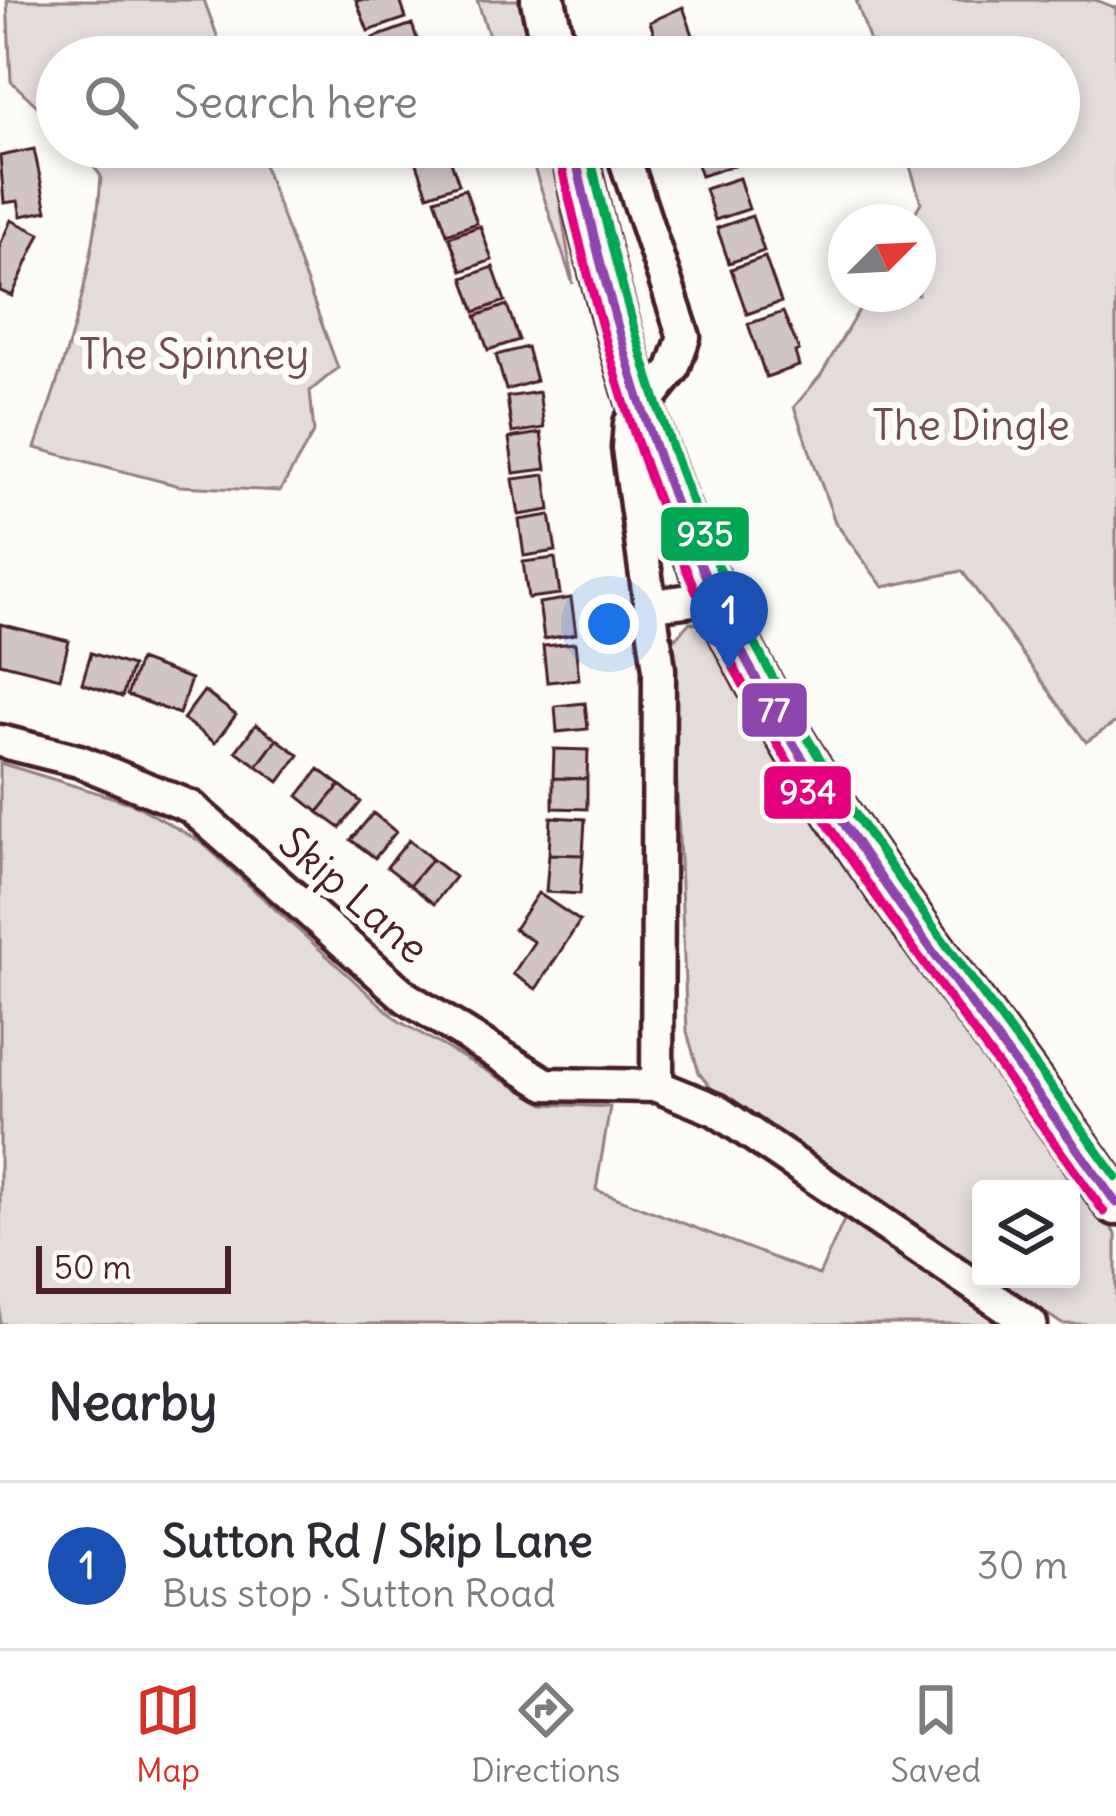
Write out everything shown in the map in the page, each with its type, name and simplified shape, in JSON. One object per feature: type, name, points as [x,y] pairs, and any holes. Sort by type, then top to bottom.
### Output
[{"type":"main road","points":[[543,0],[550,36]]},
{"type":"main road","points":[[578,168],[605,292],[644,412],[716,597],[794,745],[844,821],[1116,1203]]},
{"type":"street","points":[[628,168],[684,337],[673,369],[644,412],[629,423],[628,448],[659,669],[657,1086]]},
{"type":"street","points":[[653,605],[716,597]]},
{"type":"street","name":"Skip Lane","points":[[0,741],[79,761],[191,807],[406,998],[546,1084],[657,1086],[716,1110],[1030,1324]]},
{"type":"green space","points":[[7,0],[204,0],[217,36],[36,36],[36,105],[11,81]]},
{"type":"green space","points":[[477,0],[528,0],[534,36],[489,36]]},
{"type":"green space","name":"The Dingle","points":[[856,0],[1096,0],[1116,8],[1116,722],[1086,742],[962,571],[883,587],[835,522],[794,407],[821,375],[858,312],[936,312],[936,204],[920,204],[910,168],[1080,168],[1080,36],[868,36]]},
{"type":"green space","name":"The Spinney","points":[[95,168],[265,168],[338,368],[310,391],[314,432],[280,491],[179,486],[35,448],[77,314],[93,246],[101,176]]},
{"type":"green space","points":[[534,168],[554,168],[573,284]]},
{"type":"green space","points":[[690,622],[711,628],[864,880],[1078,1180],[972,1180],[972,1264],[710,1087],[699,1073],[687,1032],[671,643]]},
{"type":"green space","points":[[0,763],[134,804],[201,842],[399,1021],[545,1104],[610,1107],[596,1190],[819,1275],[845,1218],[999,1324],[0,1324]]},
{"type":"green space","points":[[1080,1183],[1116,1234],[1116,1324],[1062,1324],[1008,1288],[1080,1288]]},
{"type":"building","points":[[356,0],[400,0],[406,18],[368,31]]},
{"type":"building","points":[[683,7],[693,36],[655,36],[650,22]]},
{"type":"building","points":[[412,24],[416,36],[379,36]]},
{"type":"building","points":[[34,149],[47,211],[21,216],[18,201],[4,203],[0,156]]},
{"type":"building","points":[[418,168],[453,168],[459,184],[428,195]]},
{"type":"building","points":[[698,168],[726,168],[701,176]]},
{"type":"building","points":[[739,178],[749,209],[715,220],[705,189]]},
{"type":"building","points":[[465,189],[477,223],[447,234],[435,199]]},
{"type":"building","points":[[752,216],[764,251],[729,263],[717,228]]},
{"type":"building","points":[[11,220],[40,234],[12,296],[0,291],[0,245]]},
{"type":"building","points":[[480,226],[492,260],[462,271],[449,237]]},
{"type":"building","points":[[765,257],[781,302],[747,314],[731,269]]},
{"type":"building","points":[[493,267],[505,301],[475,312],[463,278]]},
{"type":"building","points":[[507,305],[519,340],[488,350],[476,316]]},
{"type":"building","points":[[783,312],[799,350],[795,352],[799,366],[766,377],[748,324]]},
{"type":"building","points":[[527,347],[536,381],[506,390],[496,355]]},
{"type":"building","points":[[539,392],[544,428],[512,433],[507,397]]},
{"type":"building","points":[[541,433],[546,469],[514,473],[509,438]]},
{"type":"building","points":[[545,475],[550,510],[519,515],[513,479]]},
{"type":"building","points":[[550,515],[556,551],[524,556],[519,520]]},
{"type":"building","points":[[555,558],[560,594],[528,598],[523,562]]},
{"type":"building","points":[[571,598],[576,634],[544,639],[539,603]]},
{"type":"building","points":[[0,624],[69,641],[60,678],[0,663]]},
{"type":"building","points":[[575,643],[579,679],[547,682],[543,646]]},
{"type":"building","points":[[91,653],[132,666],[122,697],[82,683]]},
{"type":"building","points":[[139,660],[191,679],[179,714],[127,695]]},
{"type":"building","points":[[204,691],[236,715],[215,743],[183,719]]},
{"type":"building","points":[[585,703],[588,729],[557,732],[555,706]]},
{"type":"building","points":[[256,724],[277,739],[257,766],[236,751]]},
{"type":"building","points":[[277,739],[299,755],[279,782],[257,766]]},
{"type":"building","points":[[554,749],[588,750],[587,779],[553,778]]},
{"type":"building","points":[[319,769],[340,785],[318,812],[298,796]]},
{"type":"building","points":[[553,778],[587,779],[587,809],[553,808]]},
{"type":"building","points":[[340,785],[361,802],[340,828],[318,812]]},
{"type":"building","points":[[373,813],[396,832],[375,858],[351,840]]},
{"type":"building","points":[[551,817],[585,819],[583,855],[549,854]]},
{"type":"building","points":[[409,840],[432,859],[410,885],[387,867]]},
{"type":"building","points":[[549,854],[583,855],[580,894],[546,892]]},
{"type":"building","points":[[432,859],[455,877],[434,904],[410,885]]},
{"type":"building","points":[[538,893],[580,921],[536,989],[513,974],[534,942],[514,929]]},
{"type":"transit line","name":"934","points":[[562,168],[608,348],[650,478],[701,603],[732,664],[862,875],[1104,1212]]},
{"type":"transit line","name":"77","points":[[578,168],[622,342],[663,470],[743,654],[783,727],[873,867],[1116,1203]]},
{"type":"transit line","name":"935","points":[[593,168],[619,275],[677,463],[755,644],[835,784],[880,851],[1116,1177]]},
{"type":"place","name":"Sutton Rd / Skip Lane","points":[[729,670]]}]
